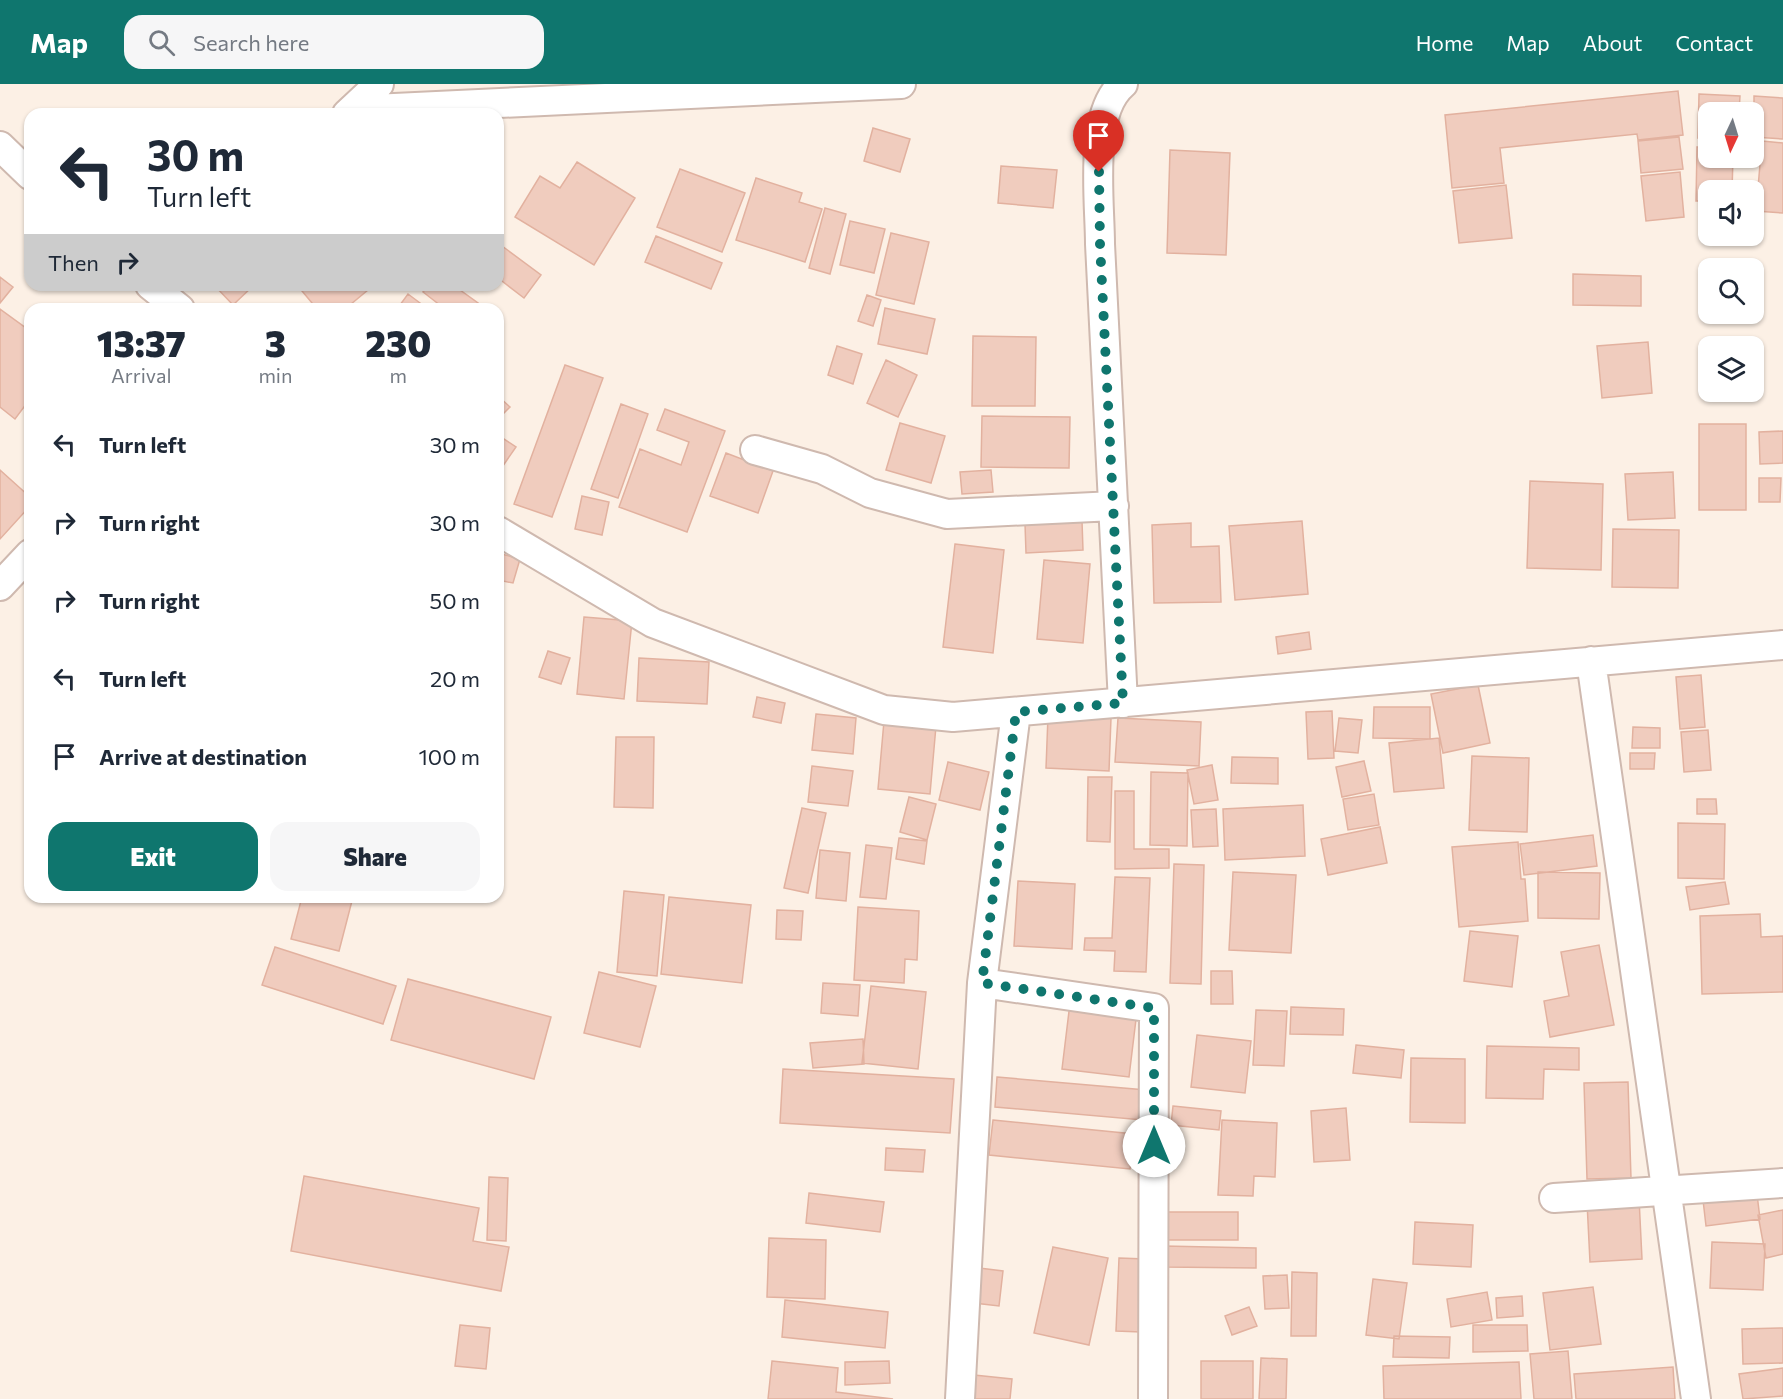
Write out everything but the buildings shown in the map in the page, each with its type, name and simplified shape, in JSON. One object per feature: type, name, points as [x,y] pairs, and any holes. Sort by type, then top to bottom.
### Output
[{"type":"street","points":[[353,108],[379,84]]},
{"type":"street","points":[[428,108],[901,84]]},
{"type":"street","points":[[1123,84],[1113,92],[1106,107],[1101,130],[1099,172],[1123,703]]},
{"type":"street","points":[[0,146],[24,169]]},
{"type":"street","points":[[160,291],[173,303]]},
{"type":"street","points":[[755,450],[822,469],[870,493],[947,514],[1114,506]]},
{"type":"street","points":[[504,535],[653,623],[817,687],[885,710],[953,717],[1783,645]]},
{"type":"street","points":[[0,586],[24,560]]},
{"type":"street","points":[[1591,661],[1696,1399]]},
{"type":"street","points":[[960,1399],[982,983],[1016,712]]},
{"type":"street","points":[[982,983],[1154,1008],[1153,1399]]},
{"type":"street","points":[[1554,1198],[1783,1183]]},
{"type":"route","points":[[1099,172],[1100,244],[1123,703],[1016,712],[982,983],[1154,1008],[1154,1146]]}]
